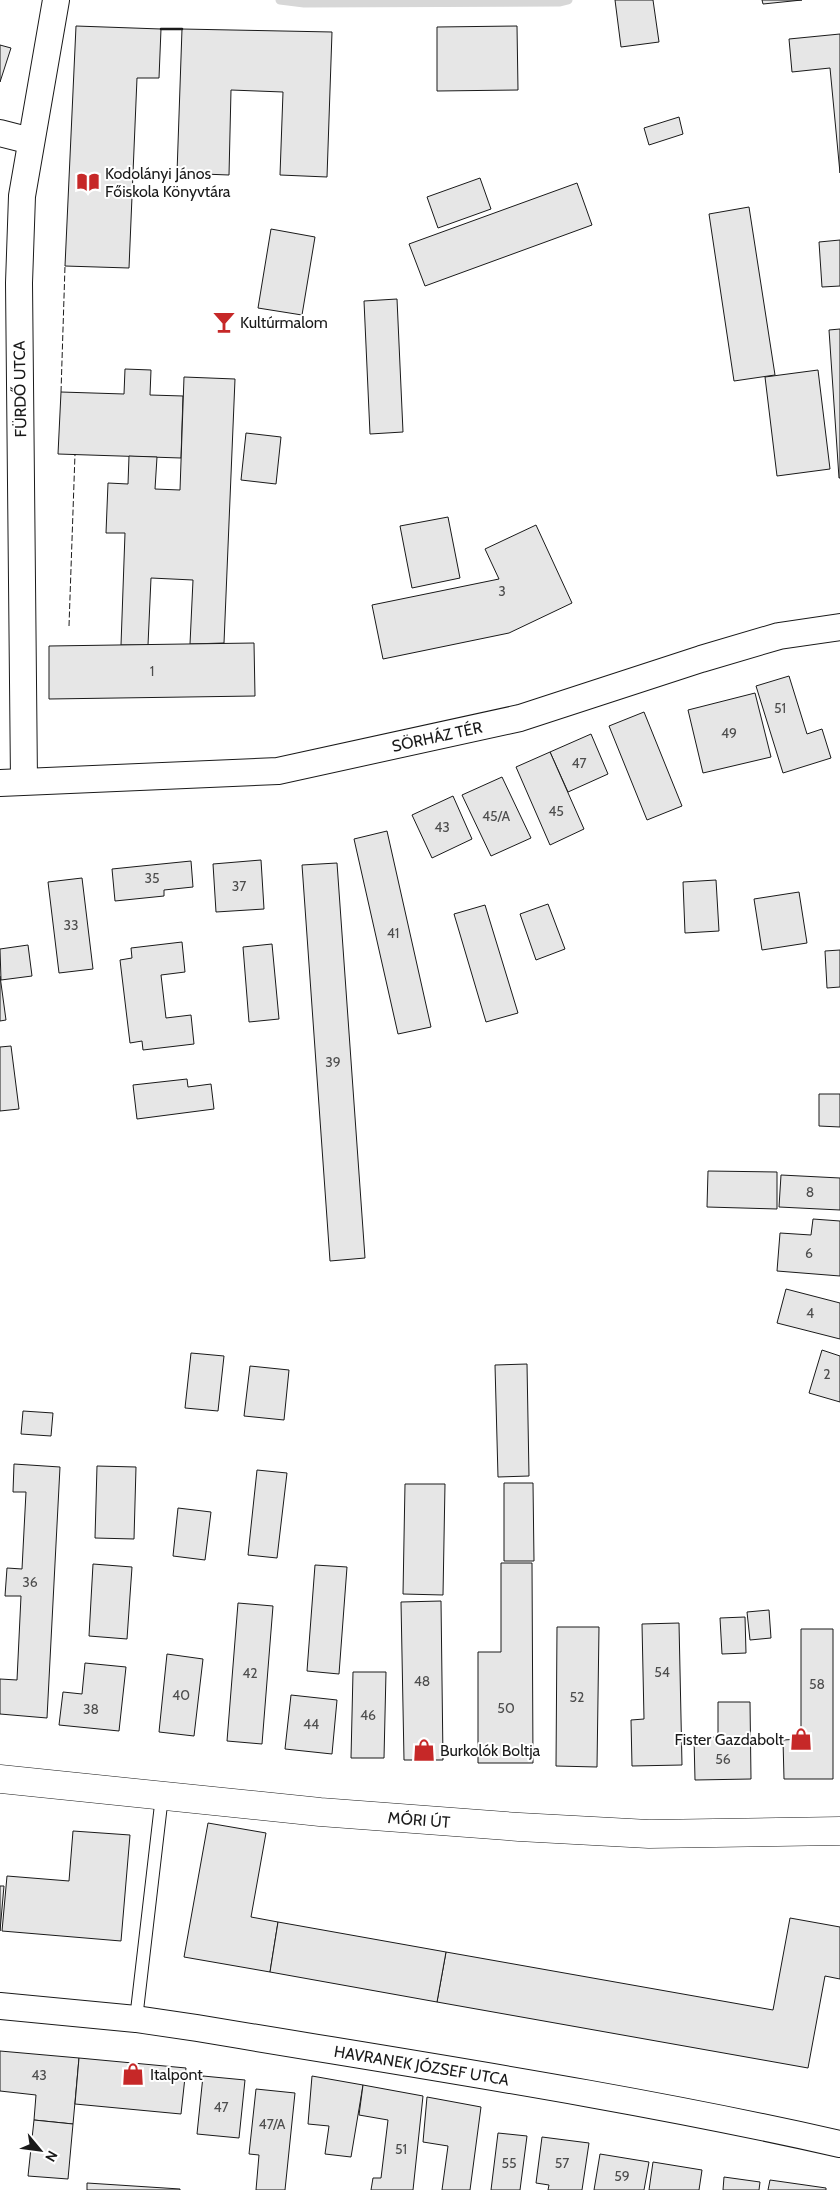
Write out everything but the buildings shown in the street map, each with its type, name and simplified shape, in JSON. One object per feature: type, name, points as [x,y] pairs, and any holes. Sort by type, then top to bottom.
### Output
[{"type":"main road","name":"MÓRI ÚT","points":[[0,1779],[339,1814],[519,1827],[649,1834],[840,1831]]},
{"type":"street","name":"FÜRDŐ UTCA","points":[[12,782],[22,196],[56,0]]},
{"type":"street","points":[[0,133],[31,141]]},
{"type":"street","name":"SÖRHÁZ TÉR","points":[[12,782],[278,771],[520,718],[701,659],[770,639],[840,627]]},
{"type":"street","name":"HAVRANEK JÓZSEF UTCA","points":[[0,2006],[136,2019],[582,2093],[758,2126],[840,2144]]},
{"type":"lane","points":[[136,2019],[162,1796]]},
{"type":"waterway","points":[[280,0],[304,3],[560,2],[568,0]]},
{"type":"fence","points":[[61,392],[65,266]]},
{"type":"fence","points":[[69,626],[75,454]]},
{"type":"wall","points":[[161,29],[182,29]]},
{"type":"place","name":"Kodolányi János Főiskola Könyvtára","points":[[88,182]]},
{"type":"place","name":"Kultúrmalom","points":[[224,322]]},
{"type":"place","name":"Fister Gazdabolt","points":[[801,1739]]},
{"type":"place","name":"Burkolók Boltja","points":[[424,1750]]},
{"type":"place","name":"Italpont","points":[[133,2074]]}]
